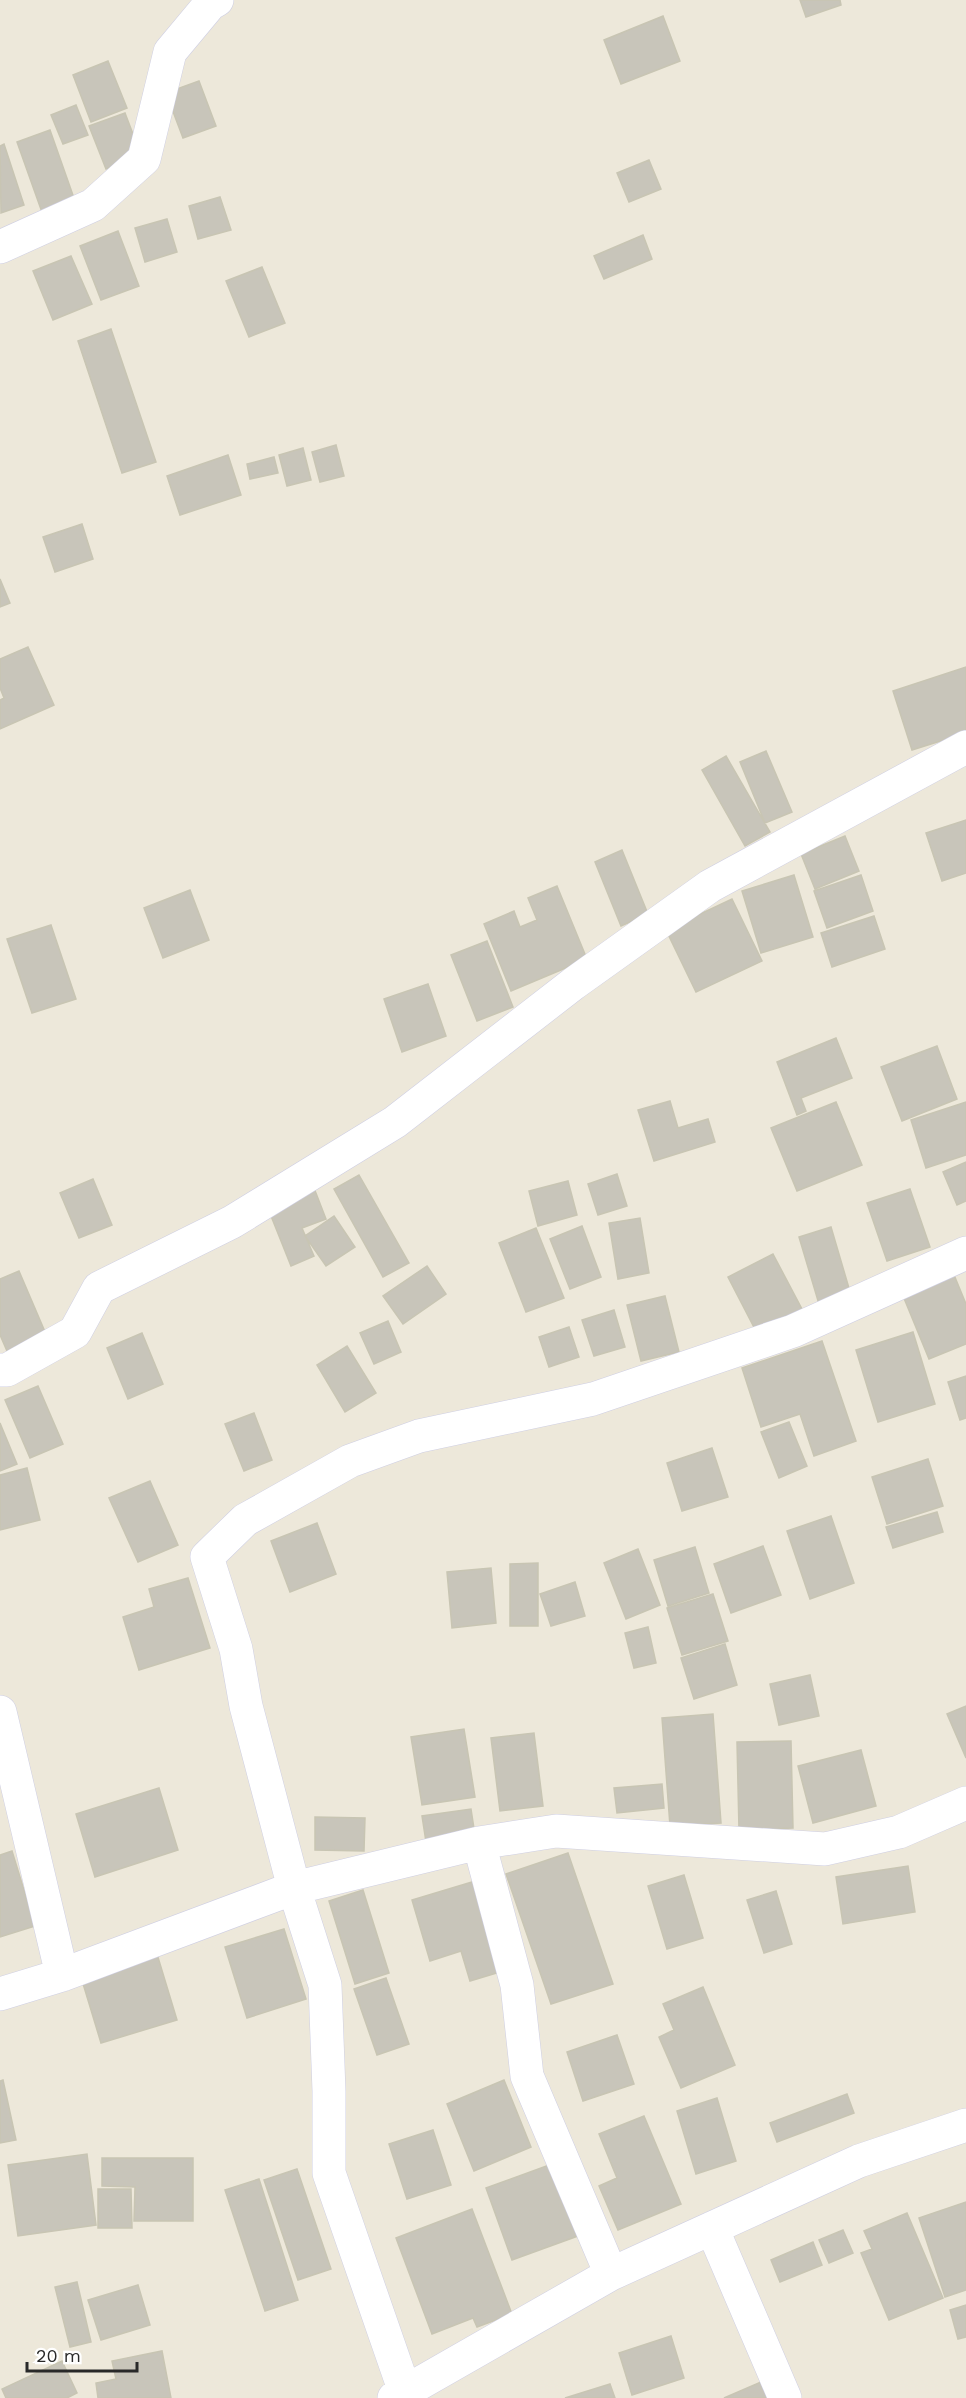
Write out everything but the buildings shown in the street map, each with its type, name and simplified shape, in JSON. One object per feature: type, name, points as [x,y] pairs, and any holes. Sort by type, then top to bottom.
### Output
[{"type":"street","points":[[0,247],[93,205],[144,159],[170,52],[210,4],[217,0]]},
{"type":"street","points":[[0,1370],[8,1370],[75,1332],[99,1288],[232,1222],[395,1122],[573,984],[710,886],[966,747]]},
{"type":"street","points":[[966,1253],[793,1331],[593,1399],[419,1436],[351,1461],[245,1520],[207,1557],[236,1649],[246,1706],[294,1888],[325,1985],[330,2091],[329,2173],[399,2395],[611,2274],[859,2161],[966,2125]]},
{"type":"street","points":[[0,1712],[62,1975]]},
{"type":"street","points":[[0,1994],[62,1975],[294,1888],[479,1843],[556,1832],[825,1849],[899,1832],[966,1803]]},
{"type":"street","points":[[479,1843],[517,1985],[527,2076],[611,2274]]},
{"type":"street","points":[[712,2228],[784,2398]]}]
